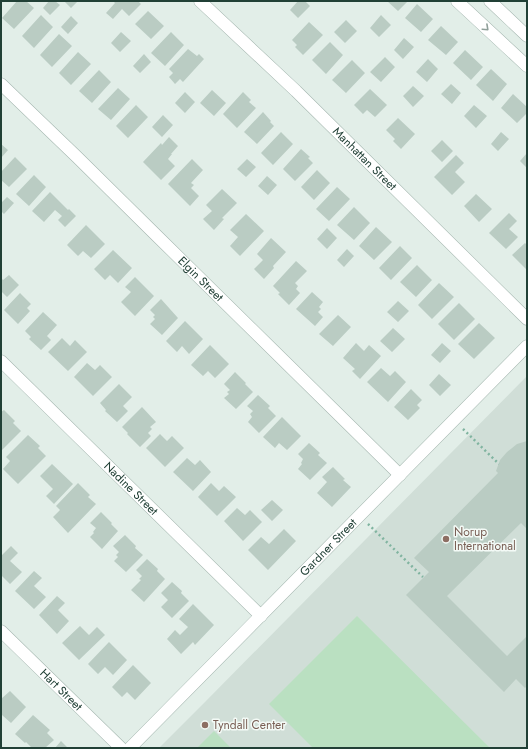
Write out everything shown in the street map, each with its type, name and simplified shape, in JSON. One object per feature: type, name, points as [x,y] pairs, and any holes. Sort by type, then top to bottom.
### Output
[{"type":"street","name":"Manhattan Street","points":[[200,1],[301,97],[527,319]]},
{"type":"street","points":[[457,1],[527,66]]},
{"type":"street","points":[[490,1],[527,36]]},
{"type":"street","name":"Elgin Street","points":[[1,84],[400,475]]},
{"type":"street","name":"Gardner Street","points":[[130,748],[527,346]]},
{"type":"street","name":"Nadine Street","points":[[1,361],[261,616]]},
{"type":"street","name":"Hart Street","points":[[1,631],[121,748]]},
{"type":"path","points":[[461,428],[499,464]]},
{"type":"path","points":[[366,522],[423,577]]},
{"type":"shaded area","name":"Norup International","points":[[527,376],[527,748],[159,748],[205,702]]},
{"type":"green space","points":[[357,616],[490,748],[313,748],[269,704]]},
{"type":"green space","points":[[214,731],[231,748],[197,748]]},
{"type":"building","points":[[17,1],[26,1],[34,8],[14,29],[2,18]]},
{"type":"building","points":[[49,1],[55,1],[60,5],[50,15],[43,8]]},
{"type":"building","points":[[64,1],[78,1],[71,8]]},
{"type":"building","points":[[113,1],[138,1],[141,4],[129,16],[122,9],[113,19],[106,13],[115,3]]},
{"type":"building","points":[[298,1],[305,1],[310,6],[298,18],[290,10]]},
{"type":"building","points":[[387,1],[408,1],[398,11]]},
{"type":"building","points":[[417,4],[433,19],[421,32],[405,18]]},
{"type":"building","points":[[148,11],[164,26],[151,39],[135,24]]},
{"type":"building","points":[[41,15],[53,27],[34,48],[22,36]]},
{"type":"building","points":[[381,15],[391,25],[379,37],[370,28]]},
{"type":"building","points":[[71,16],[78,23],[68,34],[61,27]]},
{"type":"building","points":[[346,20],[357,31],[345,43],[334,32]]},
{"type":"building","points":[[309,22],[323,35],[303,55],[295,47],[297,45],[292,40]]},
{"type":"building","points":[[441,26],[458,42],[446,55],[428,40]]},
{"type":"building","points":[[121,32],[131,41],[120,52],[111,43]]},
{"type":"building","points":[[171,32],[184,45],[165,66],[151,53]]},
{"type":"building","points":[[59,34],[72,46],[52,67],[40,55]]},
{"type":"building","points":[[404,38],[414,47],[403,59],[394,50]]},
{"type":"building","points":[[330,42],[343,55],[326,74],[312,60]]},
{"type":"building","points":[[188,49],[197,56],[199,54],[204,59],[183,82],[180,79],[175,84],[169,77],[173,73],[169,69]]},
{"type":"building","points":[[465,50],[483,67],[471,80],[453,63]]},
{"type":"building","points":[[78,52],[91,64],[71,85],[59,73]]},
{"type":"building","points":[[144,54],[151,62],[140,73],[133,66]]},
{"type":"building","points":[[385,57],[395,67],[381,82],[370,72]]},
{"type":"building","points":[[428,59],[438,69],[427,82],[416,72]]},
{"type":"building","points":[[352,60],[365,73],[346,93],[332,80]]},
{"type":"building","points":[[491,69],[507,84],[493,101],[476,85]]},
{"type":"building","points":[[99,70],[111,82],[92,103],[79,91]]},
{"type":"building","points":[[451,84],[461,93],[452,104],[441,94]]},
{"type":"building","points":[[413,86],[424,96],[413,107],[403,96]]},
{"type":"building","points":[[118,88],[130,99],[111,120],[98,109]]},
{"type":"building","points":[[370,89],[387,105],[375,117],[367,110],[363,114],[354,105]]},
{"type":"building","points":[[212,90],[226,103],[214,116],[200,103]]},
{"type":"building","points":[[185,92],[195,102],[185,113],[175,103]]},
{"type":"building","points":[[243,92],[251,100],[249,102],[256,108],[237,128],[223,114]]},
{"type":"building","points":[[513,94],[527,107],[527,113],[517,123],[501,108]]},
{"type":"building","points":[[136,105],[148,117],[128,138],[116,126]]},
{"type":"building","points":[[474,105],[487,116],[476,128],[464,116]]},
{"type":"building","points":[[263,112],[274,126],[257,144],[244,132]]},
{"type":"building","points":[[163,115],[173,125],[162,137],[152,127]]},
{"type":"building","points":[[398,118],[415,134],[401,149],[393,141],[395,139],[386,130]]},
{"type":"building","points":[[281,132],[293,144],[273,165],[261,153]]},
{"type":"building","points":[[501,132],[509,139],[498,151],[491,144]]},
{"type":"building","points":[[169,137],[178,146],[168,159],[175,166],[161,180],[143,162],[161,143],[162,145]]},
{"type":"building","points":[[442,140],[453,151],[442,162],[431,151]]},
{"type":"building","points":[[1,144],[8,150],[1,158]]},
{"type":"building","points":[[301,149],[310,157],[308,158],[313,163],[295,181],[283,169]]},
{"type":"building","points":[[527,153],[527,168],[520,161]]},
{"type":"building","points":[[456,155],[464,163],[455,172],[465,182],[452,195],[434,177]]},
{"type":"building","points":[[15,157],[27,169],[9,187],[1,180],[1,172]]},
{"type":"building","points":[[192,159],[203,170],[191,183],[194,185],[191,188],[199,196],[190,206],[168,184]]},
{"type":"building","points":[[247,159],[256,167],[246,177],[237,169]]},
{"type":"building","points":[[317,170],[330,183],[314,200],[301,187]]},
{"type":"building","points":[[34,175],[46,187],[29,206],[16,194]]},
{"type":"building","points":[[267,176],[277,185],[268,195],[258,186]]},
{"type":"building","points":[[337,187],[350,199],[329,221],[316,209]]},
{"type":"building","points":[[222,189],[237,203],[222,218],[224,219],[214,230],[203,219],[212,211],[206,205]]},
{"type":"building","points":[[50,192],[76,216],[65,227],[58,220],[62,216],[55,210],[44,222],[32,211]]},
{"type":"building","points":[[476,194],[492,209],[479,222],[464,206]]},
{"type":"building","points":[[7,197],[14,203],[4,214],[1,211],[1,203]]},
{"type":"building","points":[[354,207],[370,223],[354,240],[337,225]]},
{"type":"building","points":[[509,213],[517,221],[509,229],[518,237],[506,249],[489,233]]},
{"type":"building","points":[[246,214],[264,231],[240,256],[230,246],[238,237],[230,230]]},
{"type":"building","points":[[86,225],[105,244],[91,258],[83,251],[78,256],[67,245]]},
{"type":"building","points":[[376,227],[392,242],[374,260],[359,246]]},
{"type":"building","points":[[327,228],[337,238],[327,249],[317,239]]},
{"type":"building","points":[[271,238],[286,252],[273,266],[274,268],[264,279],[254,269],[263,260],[257,254]]},
{"type":"building","points":[[525,243],[527,245],[527,270],[512,255]]},
{"type":"building","points":[[400,246],[412,258],[391,280],[379,268]]},
{"type":"building","points":[[347,249],[354,256],[344,267],[337,260]]},
{"type":"building","points":[[113,250],[132,268],[118,283],[110,275],[105,280],[94,269]]},
{"type":"building","points":[[296,261],[307,271],[295,283],[298,286],[296,289],[300,293],[289,305],[278,294],[280,293],[273,286]]},
{"type":"building","points":[[417,265],[432,280],[416,297],[400,282]]},
{"type":"building","points":[[9,275],[19,285],[7,297],[1,291],[1,278],[3,280]]},
{"type":"building","points":[[135,277],[154,296],[135,316],[121,302],[131,292],[125,287]]},
{"type":"building","points":[[439,283],[454,297],[432,319],[418,305]]},
{"type":"building","points":[[312,292],[323,302],[319,307],[321,309],[318,312],[323,317],[315,326],[296,309]]},
{"type":"building","points":[[20,293],[31,304],[27,308],[30,311],[18,324],[4,310]]},
{"type":"building","points":[[161,299],[178,318],[162,335],[150,324],[155,319],[153,317],[155,315],[150,310]]},
{"type":"building","points":[[398,301],[409,311],[398,322],[387,312]]},
{"type":"building","points":[[459,303],[475,319],[454,340],[438,324]]},
{"type":"building","points":[[43,312],[57,325],[47,336],[51,340],[41,350],[29,339],[31,337],[25,331]]},
{"type":"building","points":[[338,315],[351,327],[333,346],[319,334]]},
{"type":"building","points":[[185,321],[203,339],[189,354],[182,346],[177,352],[166,341]]},
{"type":"building","points":[[479,323],[495,338],[474,359],[458,344]]},
{"type":"building","points":[[393,328],[405,339],[392,352],[380,341]]},
{"type":"building","points":[[62,338],[70,346],[75,340],[87,352],[68,371],[48,352]]},
{"type":"building","points":[[356,343],[364,351],[369,345],[381,356],[360,379],[352,371],[355,369],[343,358]]},
{"type":"building","points":[[442,343],[451,351],[440,363],[431,355]]},
{"type":"building","points":[[210,345],[229,364],[215,378],[208,371],[203,376],[191,365]]},
{"type":"building","points":[[87,363],[95,370],[100,365],[112,377],[93,396],[74,377]]},
{"type":"building","points":[[381,368],[390,376],[395,371],[406,382],[388,402],[367,382]]},
{"type":"building","points":[[235,372],[253,392],[236,409],[224,398],[229,394],[227,392],[230,390],[224,384]]},
{"type":"building","points":[[439,374],[451,385],[440,396],[429,385]]},
{"type":"building","points":[[119,384],[132,397],[123,406],[128,411],[117,422],[105,411],[106,410],[100,403]]},
{"type":"building","points":[[411,389],[422,400],[417,405],[420,408],[408,420],[394,407]]},
{"type":"building","points":[[258,395],[270,406],[268,408],[276,416],[259,433],[248,422],[252,417],[250,414],[253,411],[247,406]]},
{"type":"building","points":[[142,407],[156,422],[150,427],[152,429],[148,433],[151,436],[140,447],[122,427]]},
{"type":"building","points":[[4,410],[15,421],[13,423],[21,431],[1,451],[1,412]]},
{"type":"building","points":[[282,417],[301,436],[287,450],[279,443],[275,448],[263,437]]},
{"type":"building","points":[[160,434],[167,441],[172,436],[184,448],[165,467],[146,448]]},
{"type":"building","points":[[28,435],[40,446],[38,448],[46,456],[18,484],[3,469],[10,461],[6,457]]},
{"type":"building","points":[[527,441],[527,529],[521,523],[447,596],[507,656],[527,636],[527,686],[525,688],[516,679],[504,692],[406,595],[429,572],[414,558],[498,473],[496,471],[500,460],[507,452],[517,444]]},
{"type":"building","points":[[309,443],[320,453],[318,455],[327,463],[310,480],[298,469],[302,464],[303,459],[298,454]]},
{"type":"building","points":[[187,458],[195,465],[200,460],[211,472],[193,491],[173,472]]},
{"type":"building","points":[[52,464],[73,484],[54,504],[46,496],[53,489],[40,476]]},
{"type":"building","points":[[333,467],[345,479],[343,480],[351,487],[332,507],[317,493],[327,482],[322,477]]},
{"type":"building","points":[[78,483],[90,495],[88,497],[96,504],[68,533],[53,517],[60,510],[56,506]]},
{"type":"building","points":[[211,483],[219,491],[224,486],[236,497],[217,516],[198,497]]},
{"type":"building","points":[[272,500],[283,510],[272,521],[261,510]]},
{"type":"building","points":[[237,508],[245,515],[250,510],[262,522],[243,541],[224,521]]},
{"type":"building","points":[[101,512],[118,531],[102,549],[90,537],[96,528],[90,523]]},
{"type":"building","points":[[284,529],[296,541],[268,570],[248,550],[261,537],[269,544]]},
{"type":"building","points":[[125,535],[136,546],[135,548],[143,555],[126,572],[114,561],[118,557],[116,555],[119,552],[113,546]]},
{"type":"building","points":[[11,546],[18,553],[10,561],[22,572],[10,584],[1,575],[1,556]]},
{"type":"building","points":[[147,559],[158,569],[157,571],[165,579],[144,602],[131,590],[141,580],[139,579],[142,576],[136,570]]},
{"type":"building","points":[[34,571],[42,578],[34,586],[46,597],[34,609],[15,591]]},
{"type":"building","points":[[172,582],[182,591],[181,593],[189,601],[172,618],[161,607],[168,600],[161,593]]},
{"type":"building","points":[[57,596],[65,603],[58,610],[69,621],[57,634],[39,615]]},
{"type":"building","points":[[193,604],[214,625],[195,645],[193,642],[181,654],[167,639],[175,630],[180,635],[188,627],[179,619]]},
{"type":"building","points":[[80,626],[89,635],[97,627],[105,635],[79,660],[62,643]]},
{"type":"building","points":[[109,642],[127,660],[113,675],[105,667],[98,674],[88,664]]},
{"type":"building","points":[[133,665],[151,683],[135,700],[127,692],[122,697],[112,687]]},
{"type":"building","points":[[10,691],[26,707],[11,723],[2,715],[1,716],[1,699]]},
{"type":"building","points":[[33,715],[50,730],[47,733],[54,740],[45,748],[32,748],[15,734]]},
{"type":"building","points":[[61,741],[68,748],[55,748]]},
{"type":"place","name":"Norup International","points":[[446,539]]},
{"type":"place","name":"Tyndall Center","points":[[205,725]]}]
